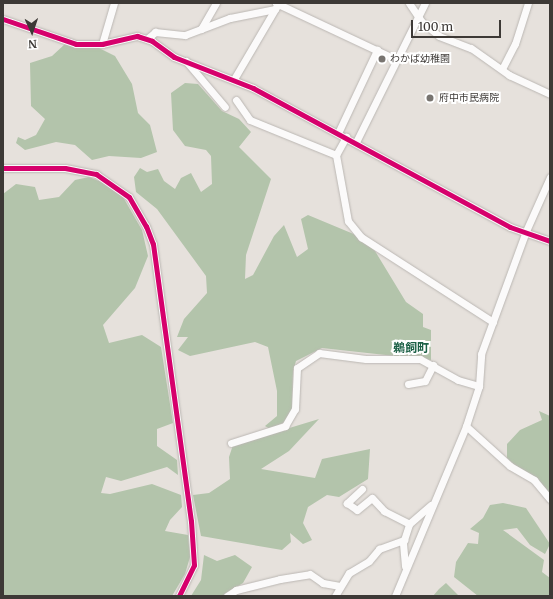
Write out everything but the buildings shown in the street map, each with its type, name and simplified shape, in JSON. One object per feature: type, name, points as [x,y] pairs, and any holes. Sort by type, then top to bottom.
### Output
[{"type":"street","points":[[102,44],[114,3]]},
{"type":"street","points":[[201,29],[216,3]]},
{"type":"street","points":[[409,3],[419,15],[422,22],[439,36],[471,48],[502,69],[550,94]]},
{"type":"street","points":[[356,142],[395,60],[425,3]]},
{"type":"street","points":[[502,69],[515,44],[528,3]]},
{"type":"street","points":[[147,39],[155,32],[185,35],[230,18],[276,5],[377,50],[395,60]]},
{"type":"street","points":[[234,79],[276,5]]},
{"type":"street","points":[[3,18],[76,44],[102,44],[137,36],[147,39],[186,61],[234,79],[356,142],[510,227],[526,231],[550,241]]},
{"type":"street","points":[[338,133],[377,50]]},
{"type":"street","points":[[186,61],[225,107]]},
{"type":"street","points":[[236,100],[250,120],[336,155]]},
{"type":"street","points":[[346,137],[336,155],[348,221],[362,236],[493,322]]},
{"type":"street","points":[[3,168],[65,168],[96,174],[129,197],[146,226],[153,244],[191,521],[194,565],[179,596]]},
{"type":"street","points":[[395,596],[431,505],[466,426],[479,386],[481,354],[526,231],[550,177]]},
{"type":"street","points":[[231,443],[285,426],[295,409],[296,368],[319,353],[366,359],[420,359],[458,380],[479,386]]},
{"type":"street","points":[[408,384],[425,381],[433,366]]},
{"type":"street","points":[[466,426],[510,466],[534,480],[550,499]]},
{"type":"street","points":[[362,489],[347,503],[357,510],[372,498],[384,511],[409,524]]},
{"type":"street","points":[[406,568],[404,540],[409,524],[431,505]]},
{"type":"street","points":[[335,596],[349,573],[369,561],[379,549],[404,540]]},
{"type":"street","points":[[227,596],[236,590],[272,580],[310,574],[323,583],[340,586]]},
{"type":"green space","points":[[65,44],[99,48],[115,56],[132,84],[138,113],[150,125],[157,152],[141,158],[109,156],[92,160],[75,145],[56,142],[25,150],[16,143],[18,137],[25,140],[36,135],[45,119],[31,106],[30,63],[52,56]]},
{"type":"green space","points":[[185,83],[198,84],[222,111],[239,119],[251,132],[239,147],[271,179],[246,255],[245,279],[253,275],[274,236],[284,225],[297,257],[308,249],[301,219],[308,215],[356,235],[375,251],[406,302],[423,314],[423,327],[431,330],[431,360],[322,348],[296,361],[293,371],[292,409],[287,421],[270,429],[265,426],[277,416],[277,391],[268,347],[255,342],[190,356],[178,350],[188,337],[177,337],[184,319],[207,293],[206,276],[157,209],[136,192],[134,177],[140,168],[147,172],[158,169],[164,181],[175,189],[181,178],[191,173],[201,192],[212,184],[211,156],[206,150],[185,146],[173,130],[171,93]]},
{"type":"green space","points":[[89,177],[104,183],[123,197],[142,230],[148,256],[135,288],[103,325],[109,343],[142,335],[161,347],[173,423],[157,429],[157,446],[177,460],[178,475],[167,467],[121,481],[106,477],[101,493],[110,494],[152,484],[181,495],[182,507],[170,520],[165,531],[188,535],[190,557],[185,574],[172,596],[3,596],[3,194],[16,184],[35,187],[39,200],[59,197],[75,180]]},
{"type":"green space","points":[[539,411],[550,416],[550,496],[507,458],[507,444],[520,430],[542,420]]},
{"type":"green space","points":[[319,419],[289,451],[261,469],[315,478],[322,459],[370,449],[368,479],[339,497],[327,495],[308,507],[303,523],[312,540],[303,544],[290,533],[291,542],[282,550],[201,536],[193,495],[209,493],[230,479],[229,457],[233,445]]},
{"type":"green space","points":[[503,503],[526,508],[550,544],[545,554],[530,545],[517,528],[503,530],[544,560],[542,572],[550,578],[550,596],[478,596],[454,577],[456,562],[468,543],[478,544],[479,533],[470,529],[483,518],[490,505]]},
{"type":"green space","points":[[204,555],[217,561],[235,555],[252,567],[243,583],[222,596],[191,596],[201,580]]},
{"type":"green space","points":[[446,583],[459,596],[433,596],[439,589]]},
{"type":"cycle path","points":[[3,19],[76,44],[102,44],[137,36],[152,41],[174,57],[253,88],[510,227],[550,241]]},
{"type":"cycle path","points":[[3,168],[65,168],[96,174],[129,197],[146,226],[153,244],[191,521],[194,565],[179,596]]},
{"type":"place","name":"わかば幼稚園","points":[[382,59]]},
{"type":"place","name":"府中市民病院","points":[[430,98]]},
{"type":"district","name":"鵜飼町","points":[[411,348]]}]
